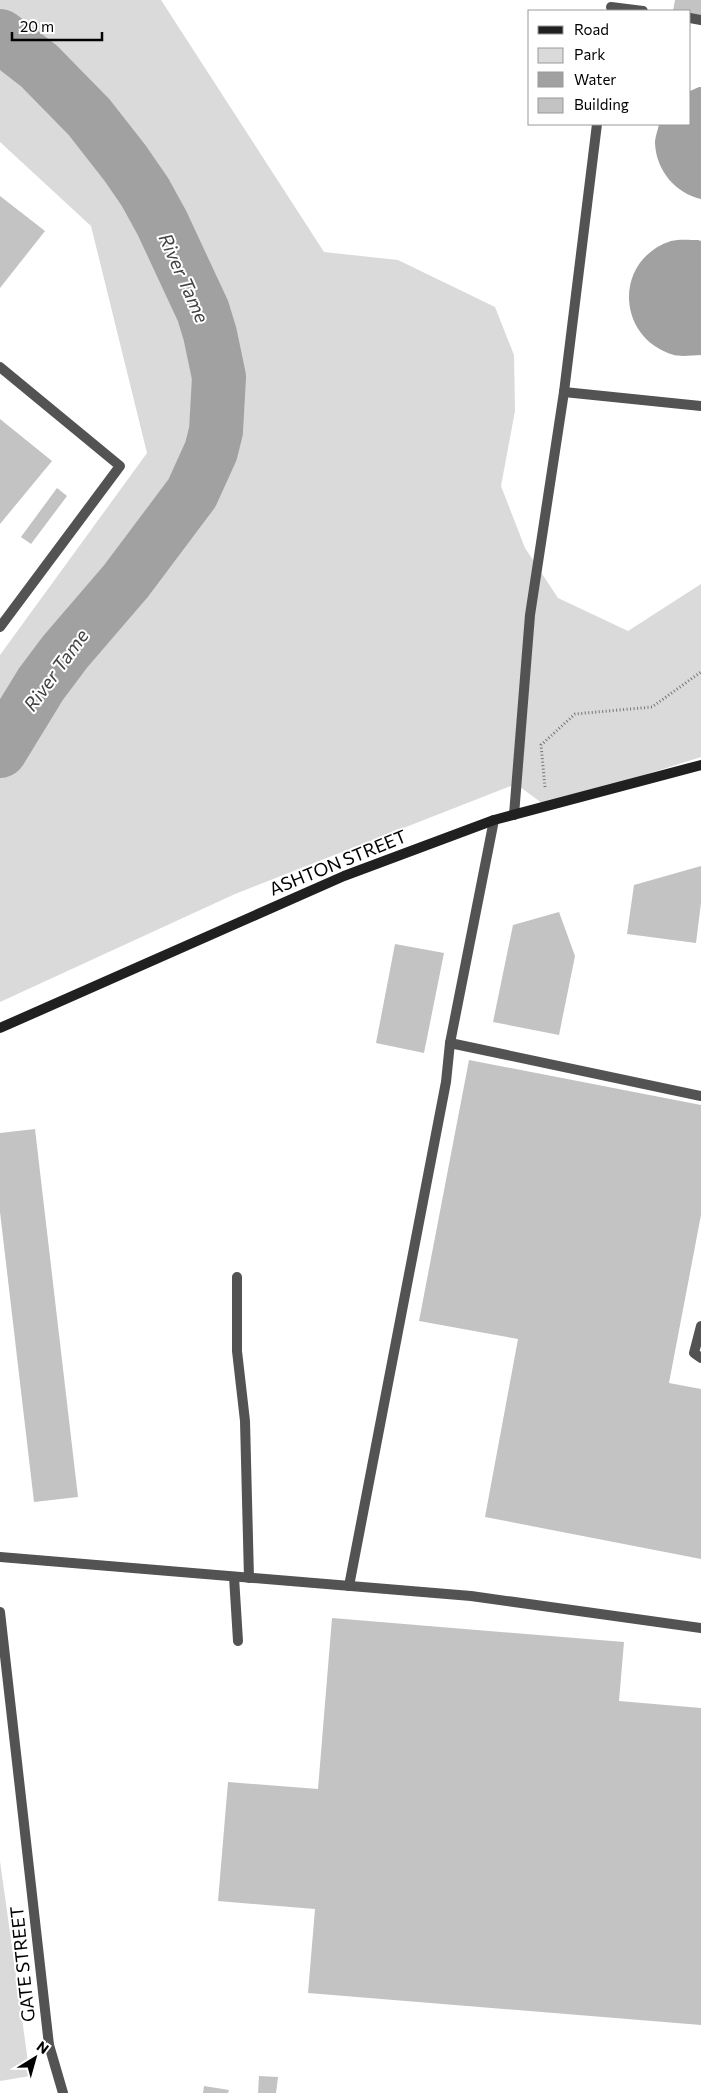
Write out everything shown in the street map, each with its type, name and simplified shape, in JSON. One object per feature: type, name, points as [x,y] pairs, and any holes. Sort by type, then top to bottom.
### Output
[{"type":"main road","name":"ASHTON STREET","points":[[0,1028],[344,876],[494,820],[701,765]]},
{"type":"street","points":[[611,6],[637,10]]},
{"type":"street","points":[[514,815],[530,615],[564,392],[597,125]]},
{"type":"street","points":[[0,367],[120,466],[0,627]]},
{"type":"street","points":[[564,392],[701,406]]},
{"type":"street","points":[[349,1586],[446,1082],[450,1043],[494,820]]},
{"type":"street","points":[[450,1043],[701,1096]]},
{"type":"street","points":[[237,1277],[237,1352],[245,1421],[249,1578]]},
{"type":"street","points":[[701,1326],[694,1353],[701,1358]]},
{"type":"street","points":[[0,1557],[471,1596],[701,1628]]},
{"type":"street","points":[[234,1576],[238,1641]]},
{"type":"street","name":"GATE STREET","points":[[0,1612],[49,2044],[63,2093]]},
{"type":"path","points":[[546,806],[542,745],[575,714],[652,707],[701,672]]},
{"type":"green space","points":[[0,0],[161,0],[324,252],[398,260],[495,307],[514,355],[515,411],[501,486],[525,548],[558,598],[628,631],[701,584],[701,757],[546,806],[516,784],[235,894],[0,1002],[0,655],[147,453],[91,226],[0,142]]},
{"type":"green space","points":[[0,1861],[30,2076],[0,2081]]},
{"type":"water","points":[[701,87],[701,199],[683,192],[669,179],[659,162],[655,143],[659,125],[691,125],[691,91]]},
{"type":"water","points":[[671,241],[701,241],[701,355],[674,355],[655,346],[641,333],[632,316],[629,299],[631,281],[639,264],[652,251]]},
{"type":"building","points":[[675,0],[701,0],[701,16],[691,15],[691,10],[673,10]]},
{"type":"building","points":[[0,196],[45,231],[0,288]]},
{"type":"building","points":[[0,419],[52,461],[0,524]]},
{"type":"building","points":[[57,488],[67,496],[31,544],[21,537]]},
{"type":"building","points":[[701,866],[701,903],[696,943],[627,934],[634,885]]},
{"type":"building","points":[[559,912],[575,956],[559,1035],[493,1022],[513,925]]},
{"type":"building","points":[[395,944],[444,953],[424,1053],[376,1043]]},
{"type":"building","points":[[469,1060],[701,1105],[701,1215],[669,1383],[701,1389],[701,1559],[485,1517],[518,1339],[419,1321]]},
{"type":"building","points":[[35,1129],[78,1497],[34,1502],[0,1212],[0,1133]]},
{"type":"building","points":[[332,1618],[624,1642],[619,1701],[701,1708],[701,2025],[308,1993],[315,1909],[218,1901],[228,1782],[318,1789]]},
{"type":"building","points":[[259,2076],[278,2077],[276,2093],[258,2093]]},
{"type":"building","points":[[204,2086],[229,2090],[228,2093],[203,2093]]},
{"type":"waterway","name":"River Tame","points":[[0,36],[39,66],[89,117],[145,192],[162,223],[203,311],[219,377],[216,431],[211,451],[192,493],[126,581],[65,652],[41,684],[0,751]]}]
